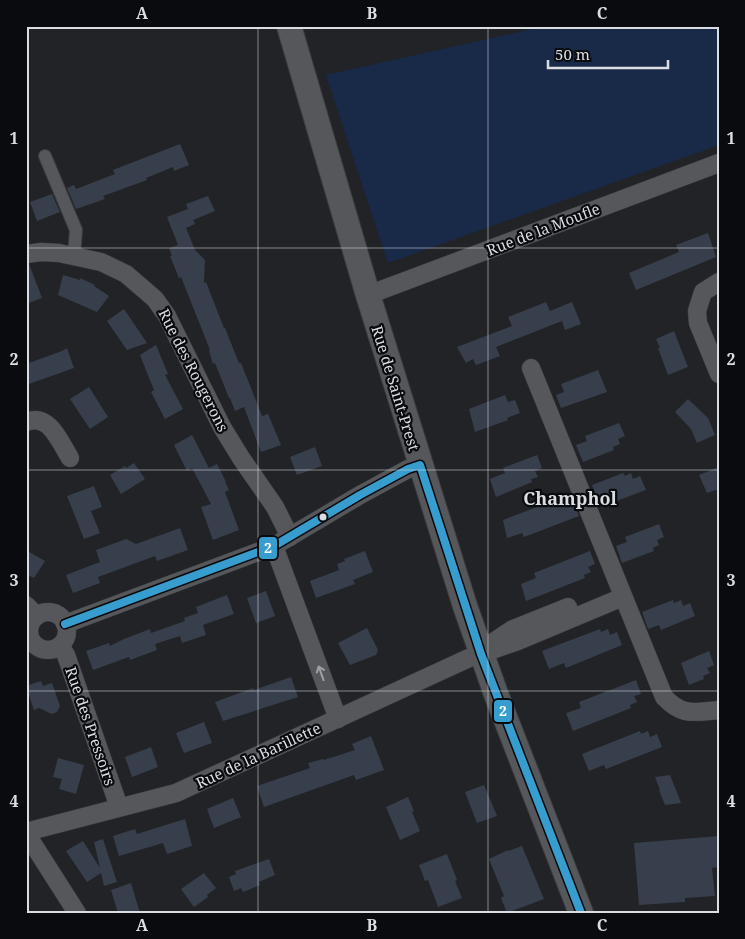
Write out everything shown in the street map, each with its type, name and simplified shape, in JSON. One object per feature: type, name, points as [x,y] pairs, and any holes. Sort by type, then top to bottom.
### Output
[{"type":"main road","name":"Rue de Saint-Prest","points":[[288,26],[420,465],[481,654],[582,913]]},
{"type":"street","points":[[45,156],[76,230],[74,256]]},
{"type":"street","name":"Rue de la Moufle","points":[[368,295],[719,163]]},
{"type":"street","name":"Rue des Rougerons","points":[[26,254],[41,252],[101,262],[126,274],[149,292],[168,316],[222,428],[275,507],[290,537]]},
{"type":"street","points":[[719,282],[702,292],[697,311],[698,323],[719,374]]},
{"type":"street","points":[[531,368],[664,697],[673,706],[686,713],[719,710]]},
{"type":"street","points":[[26,422],[32,420],[43,421],[50,425],[70,458]]},
{"type":"street","points":[[65,624],[274,546],[368,491],[408,469],[420,465]]},
{"type":"street","points":[[274,546],[338,719]]},
{"type":"street","points":[[481,654],[518,641],[621,592]]},
{"type":"street","points":[[31,610],[50,612],[62,618],[65,624],[67,636],[60,646],[48,651],[30,647],[28,631],[31,610]]},
{"type":"street","name":"Rue des Pressoirs","points":[[60,646],[66,655],[119,807]]},
{"type":"street","name":"Rue de la Barillette","points":[[26,833],[176,793],[481,654]]},
{"type":"street","points":[[26,833],[76,913]]},
{"type":"shaded area","points":[[546,26],[719,26],[719,145],[388,263],[326,75]]},
{"type":"building","points":[[180,144],[189,165],[174,171],[173,167],[146,178],[147,180],[103,196],[105,199],[76,209],[67,188],[74,185],[76,189],[115,174],[113,170]]},
{"type":"building","points":[[52,194],[60,212],[37,221],[30,202]]},
{"type":"building","points":[[208,196],[215,211],[193,220],[195,224],[186,228],[195,250],[205,260],[204,283],[206,282],[262,416],[268,414],[281,445],[261,452],[244,407],[235,411],[215,363],[213,364],[210,350],[181,277],[179,278],[170,256],[172,256],[169,248],[178,245],[167,217],[188,209],[186,204]]},
{"type":"building","points":[[708,233],[716,257],[636,290],[629,273],[679,252],[676,245]]},
{"type":"building","points":[[26,264],[29,264],[42,298],[26,304]]},
{"type":"building","points":[[63,275],[80,280],[80,278],[95,285],[109,296],[97,312],[58,295]]},
{"type":"building","points":[[546,302],[550,311],[572,302],[581,324],[565,330],[562,321],[496,347],[500,356],[476,365],[473,359],[466,363],[457,347],[512,326],[508,317]]},
{"type":"building","points":[[124,309],[147,343],[127,350],[107,321]]},
{"type":"building","points":[[674,331],[688,367],[668,375],[656,339]]},
{"type":"building","points":[[156,345],[168,374],[165,375],[183,409],[165,419],[151,392],[154,390],[140,355]]},
{"type":"building","points":[[67,348],[74,368],[26,385],[26,364]]},
{"type":"building","points":[[598,370],[607,392],[561,408],[556,395],[564,392],[561,384]]},
{"type":"building","points":[[89,387],[108,417],[90,429],[70,399]]},
{"type":"building","points":[[505,395],[508,402],[515,400],[520,413],[507,418],[508,420],[475,432],[469,409]]},
{"type":"building","points":[[688,399],[708,418],[715,435],[697,443],[691,429],[675,412]]},
{"type":"building","points":[[619,423],[625,436],[618,439],[620,444],[613,447],[614,450],[583,462],[576,445],[587,441],[585,436]]},
{"type":"building","points":[[192,435],[209,468],[217,464],[226,482],[229,490],[225,492],[239,530],[213,540],[201,507],[211,504],[192,468],[187,471],[174,445]]},
{"type":"building","points":[[315,447],[322,466],[297,475],[290,457]]},
{"type":"building","points":[[537,455],[542,468],[535,471],[538,477],[531,479],[532,482],[496,497],[490,479],[505,473],[503,468]]},
{"type":"building","points":[[134,463],[145,479],[121,494],[110,475]]},
{"type":"building","points":[[719,467],[719,489],[707,493],[699,475]]},
{"type":"building","points":[[623,473],[625,476],[631,473],[633,479],[640,476],[646,490],[611,503],[609,498],[598,502],[592,485]]},
{"type":"building","points":[[94,486],[102,507],[91,511],[100,533],[84,539],[67,496]]},
{"type":"building","points":[[558,499],[559,502],[566,499],[568,505],[574,503],[579,516],[524,537],[522,533],[507,538],[503,520]]},
{"type":"building","points":[[659,524],[664,537],[657,540],[659,545],[653,548],[654,551],[622,563],[616,546],[627,542],[625,537]]},
{"type":"building","points":[[180,528],[188,550],[157,561],[155,556],[98,577],[100,583],[73,593],[66,575],[100,562],[96,550],[126,539],[136,544]]},
{"type":"building","points":[[26,550],[45,561],[34,578],[26,574]]},
{"type":"building","points":[[365,551],[373,572],[353,580],[355,584],[316,598],[310,581],[339,570],[337,564],[345,561],[344,559]]},
{"type":"building","points":[[590,551],[595,564],[588,567],[591,572],[584,575],[585,578],[526,601],[521,584],[536,578],[534,573]]},
{"type":"building","points":[[266,591],[275,616],[256,623],[247,598]]},
{"type":"building","points":[[227,595],[234,614],[203,625],[206,635],[182,643],[180,636],[155,644],[157,650],[130,660],[129,657],[93,670],[86,651],[109,643],[110,646],[150,629],[151,633],[185,621],[184,618],[198,613],[196,607]]},
{"type":"building","points":[[673,600],[674,603],[681,600],[683,606],[690,603],[695,616],[661,630],[659,625],[648,629],[642,612]]},
{"type":"building","points":[[367,628],[378,650],[376,655],[350,665],[338,643]]},
{"type":"building","points":[[600,629],[601,632],[608,629],[610,635],[617,632],[622,645],[566,668],[564,663],[549,669],[542,651]]},
{"type":"building","points":[[709,651],[714,665],[707,668],[710,673],[703,676],[704,679],[689,685],[681,663]]},
{"type":"building","points":[[291,677],[298,697],[223,721],[215,702]]},
{"type":"building","points":[[636,680],[641,694],[634,696],[637,702],[630,705],[631,708],[573,731],[566,713],[581,708],[579,702]]},
{"type":"building","points":[[41,681],[43,686],[52,683],[60,706],[57,712],[52,714],[39,708],[34,710],[26,686]]},
{"type":"building","points":[[204,722],[212,743],[184,753],[176,733]]},
{"type":"building","points":[[640,731],[641,734],[648,731],[650,737],[657,734],[662,747],[606,769],[604,765],[589,771],[582,754]]},
{"type":"building","points":[[371,736],[384,770],[356,780],[354,775],[264,807],[257,786],[310,768],[308,763],[355,750],[352,744]]},
{"type":"building","points":[[151,747],[158,767],[132,777],[125,757]]},
{"type":"building","points":[[58,758],[84,765],[76,794],[59,789],[62,779],[53,777]]},
{"type":"building","points":[[670,775],[681,803],[665,805],[655,777]]},
{"type":"building","points":[[484,785],[497,816],[477,823],[465,792]]},
{"type":"building","points":[[408,797],[420,831],[400,840],[386,807]]},
{"type":"building","points":[[233,798],[241,817],[214,828],[207,809]]},
{"type":"building","points":[[185,819],[192,846],[167,854],[163,843],[119,856],[113,836],[135,829],[137,834]]},
{"type":"building","points":[[719,836],[719,867],[712,868],[715,896],[685,898],[685,902],[639,905],[634,843]]},
{"type":"building","points":[[103,839],[117,882],[104,886],[101,873],[87,882],[66,851],[83,841],[100,868],[94,842]]},
{"type":"building","points":[[522,846],[544,899],[507,913],[501,898],[504,896],[489,859]]},
{"type":"building","points":[[447,854],[462,898],[438,907],[428,880],[425,881],[419,865]]},
{"type":"building","points":[[269,859],[275,875],[259,882],[260,885],[243,892],[241,888],[234,891],[229,877],[236,874],[235,871]]},
{"type":"building","points":[[204,873],[216,888],[207,895],[208,897],[194,907],[181,889]]},
{"type":"building","points":[[131,883],[140,913],[118,913],[111,890]]},
{"type":"transit line","name":"2","points":[[65,624],[274,546],[360,495],[408,469],[420,465],[481,654],[581,913]]},
{"type":"district","name":"Champhol","points":[[570,498]]}]
